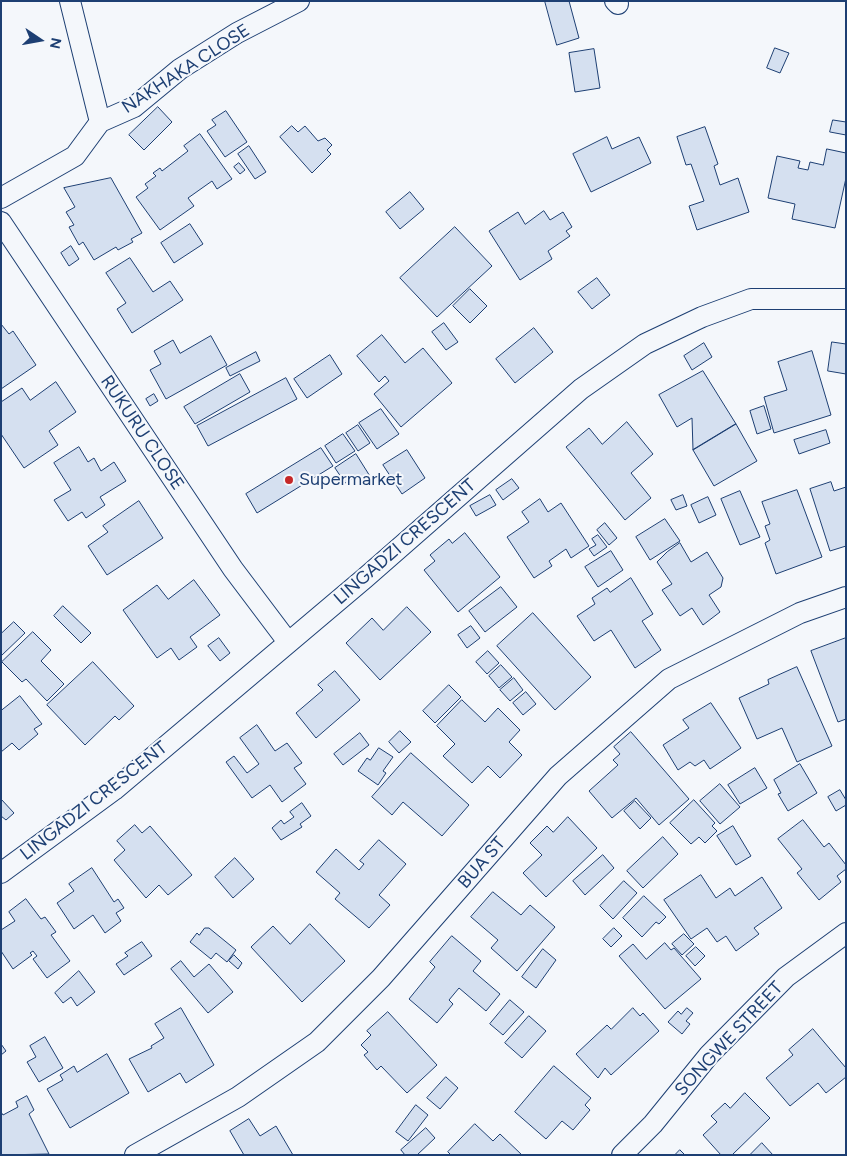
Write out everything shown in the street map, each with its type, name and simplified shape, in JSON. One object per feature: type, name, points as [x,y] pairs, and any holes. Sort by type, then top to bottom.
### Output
[{"type":"street","points":[[1,198],[75,156],[100,122],[70,1]]},
{"type":"street","name":"NAKHAKA CLOSE","points":[[100,122],[134,107],[180,69],[237,33],[299,1]]},
{"type":"street","name":"RUKURU CLOSE","points":[[1,222],[233,569],[288,642]]},
{"type":"street","name":"LINGADZI CRESCENT","points":[[1,873],[114,790],[365,578],[581,389],[645,344],[702,317],[751,299],[846,299]]},
{"type":"street","name":"BUA ST","points":[[135,1155],[238,1097],[317,1042],[382,978],[558,776],[669,679],[800,613],[846,597]]},
{"type":"street","name":"SONGWE STREET","points":[[622,1155],[653,1124],[709,1055],[786,977],[846,933]]},
{"type":"building","points":[[545,1],[569,1],[579,38],[557,45]]},
{"type":"building","points":[[775,48],[789,53],[780,73],[767,68]]},
{"type":"building","points":[[594,49],[600,88],[575,92],[569,53]]},
{"type":"building","points":[[158,107],[172,122],[144,150],[129,135]]},
{"type":"building","points":[[226,111],[247,142],[225,157],[207,131],[216,125],[212,120]]},
{"type":"building","points":[[833,120],[846,122],[846,135],[830,132]]},
{"type":"building","points":[[292,126],[298,132],[305,126],[318,141],[325,138],[332,145],[327,150],[331,154],[312,173],[280,137]]},
{"type":"building","points":[[705,127],[718,164],[714,166],[720,185],[738,178],[749,212],[697,230],[689,206],[704,201],[691,164],[686,165],[677,137]]},
{"type":"building","points":[[200,134],[232,179],[217,189],[212,181],[188,198],[194,206],[160,230],[136,197],[148,188],[145,184],[156,176],[153,173],[160,168],[162,171],[188,151],[184,146]]},
{"type":"building","points":[[607,137],[612,149],[639,137],[651,163],[591,192],[573,154]]},
{"type":"building","points":[[249,146],[266,172],[255,179],[238,154]]},
{"type":"building","points":[[827,149],[846,153],[846,178],[835,228],[792,219],[795,204],[768,198],[777,156],[800,161],[798,168],[808,170],[810,162],[823,165]]},
{"type":"building","points":[[239,163],[245,170],[240,174],[234,167]]},
{"type":"building","points":[[111,178],[142,233],[131,239],[133,242],[118,250],[116,247],[94,260],[83,242],[79,245],[69,227],[74,225],[66,212],[75,207],[64,188]]},
{"type":"building","points":[[410,192],[424,209],[400,229],[386,212]]},
{"type":"building","points":[[544,211],[550,220],[563,212],[572,227],[566,231],[570,236],[548,251],[552,259],[520,280],[489,231],[518,212],[525,224]]},
{"type":"building","points":[[190,224],[203,244],[174,263],[161,243]]},
{"type":"building","points":[[455,227],[492,266],[437,317],[400,278]]},
{"type":"building","points":[[71,246],[79,259],[69,266],[61,253]]},
{"type":"building","points":[[130,258],[153,292],[170,281],[183,300],[132,333],[117,309],[126,303],[106,273]]},
{"type":"building","points":[[597,278],[610,295],[592,309],[578,292]]},
{"type":"building","points":[[470,289],[487,306],[470,323],[453,306]]},
{"type":"building","points":[[444,323],[458,342],[446,350],[432,332]]},
{"type":"building","points":[[1,324],[9,334],[13,331],[36,365],[1,389]]},
{"type":"building","points":[[534,328],[553,352],[515,383],[496,359]]},
{"type":"building","points":[[382,335],[405,363],[423,348],[452,383],[401,427],[374,394],[389,381],[385,376],[379,382],[357,356]]},
{"type":"building","points":[[211,336],[227,365],[166,399],[150,370],[161,364],[154,351],[173,340],[180,353]]},
{"type":"building","points":[[832,342],[846,344],[846,374],[828,371]]},
{"type":"building","points":[[704,343],[712,357],[692,370],[684,356]]},
{"type":"building","points":[[812,351],[831,415],[774,433],[764,397],[787,390],[778,362]]},
{"type":"building","points":[[256,352],[260,361],[230,376],[226,368]]},
{"type":"building","points":[[330,355],[342,374],[307,398],[294,379]]},
{"type":"building","points":[[703,371],[736,424],[693,450],[692,418],[677,427],[659,395]]},
{"type":"building","points":[[240,374],[250,392],[195,424],[184,407]]},
{"type":"building","points":[[286,378],[297,399],[208,446],[197,426]]},
{"type":"building","points":[[56,382],[76,412],[49,431],[58,445],[24,468],[1,434],[1,402],[22,388],[30,400]]},
{"type":"building","points":[[154,394],[158,401],[150,406],[146,399]]},
{"type":"building","points":[[764,406],[771,429],[757,434],[750,411]]},
{"type":"building","points":[[381,409],[399,434],[377,449],[359,423]]},
{"type":"building","points":[[627,422],[653,454],[631,473],[651,498],[625,520],[566,447],[589,428],[602,444]]},
{"type":"building","points":[[736,424],[757,461],[714,486],[693,450]]},
{"type":"building","points":[[358,425],[370,443],[358,451],[346,433]]},
{"type":"building","points":[[826,430],[830,443],[799,454],[794,440]]},
{"type":"building","points":[[343,434],[355,451],[336,463],[325,446]]},
{"type":"building","points":[[79,447],[88,462],[94,458],[101,471],[114,462],[126,481],[100,497],[105,505],[86,518],[82,512],[68,521],[54,500],[71,490],[54,463]]},
{"type":"building","name":"Supermarket","points":[[321,448],[333,466],[257,513],[246,494]]},
{"type":"building","points":[[407,450],[425,478],[402,494],[383,465]]},
{"type":"building","points":[[356,454],[373,481],[366,486],[358,475],[345,483],[335,468]]},
{"type":"building","points":[[512,479],[519,488],[503,500],[496,490]]},
{"type":"building","points":[[831,482],[834,491],[846,487],[846,546],[830,551],[810,489]]},
{"type":"building","points":[[797,490],[822,557],[776,574],[765,543],[770,540],[765,526],[770,524],[762,502]]},
{"type":"building","points":[[740,491],[760,537],[740,545],[721,499]]},
{"type":"building","points":[[490,495],[496,505],[476,516],[470,506]]},
{"type":"building","points":[[683,495],[687,506],[676,510],[671,500]]},
{"type":"building","points":[[708,497],[716,515],[699,523],[691,505]]},
{"type":"building","points":[[540,499],[548,512],[561,503],[589,546],[571,558],[566,549],[549,561],[552,566],[534,578],[507,537],[529,522],[522,512]]},
{"type":"building","points":[[139,501],[163,538],[107,575],[88,546],[108,532],[103,526]]},
{"type":"building","points":[[665,519],[680,541],[650,560],[636,537]]},
{"type":"building","points":[[605,523],[617,538],[609,545],[597,530]]},
{"type":"building","points":[[465,533],[500,577],[458,612],[424,570],[435,561],[430,555],[449,539],[452,543]]},
{"type":"building","points":[[598,535],[607,547],[594,556],[589,549],[596,545],[592,539]]},
{"type":"building","points":[[680,543],[691,562],[707,552],[723,578],[721,587],[709,595],[720,612],[703,625],[692,608],[680,616],[662,590],[672,584],[657,562]]},
{"type":"building","points":[[611,551],[623,570],[598,587],[585,567]]},
{"type":"building","points":[[631,578],[653,614],[642,621],[661,650],[635,668],[611,630],[594,641],[577,616],[595,604],[592,598],[607,588],[610,592]]},
{"type":"building","points":[[194,580],[220,615],[190,637],[197,647],[179,660],[171,648],[157,658],[123,610],[157,585],[168,599]]},
{"type":"building","points":[[501,587],[517,607],[485,632],[469,611]]},
{"type":"building","points":[[63,606],[91,633],[81,643],[54,616]]},
{"type":"building","points":[[407,607],[431,632],[380,680],[346,643],[372,618],[383,630]]},
{"type":"building","points":[[533,613],[591,677],[555,710],[497,646]]},
{"type":"building","points":[[14,622],[25,633],[1,656],[1,634]]},
{"type":"building","points":[[471,626],[480,638],[467,648],[458,635]]},
{"type":"building","points":[[33,632],[51,650],[41,661],[64,684],[47,701],[26,679],[22,682],[2,662]]},
{"type":"building","points":[[219,638],[230,653],[220,661],[208,646]]},
{"type":"building","points":[[846,638],[846,719],[838,722],[811,651]]},
{"type":"building","points":[[488,651],[499,663],[487,674],[476,662]]},
{"type":"building","points":[[93,662],[134,706],[119,720],[115,716],[85,745],[47,705]]},
{"type":"building","points":[[501,665],[512,677],[499,688],[489,676]]},
{"type":"building","points":[[797,667],[832,746],[797,762],[782,728],[757,739],[739,698],[769,684],[768,680]]},
{"type":"building","points":[[335,671],[360,700],[316,738],[296,713],[323,690],[318,685]]},
{"type":"building","points":[[514,678],[523,690],[510,701],[500,690]]},
{"type":"building","points":[[449,685],[461,697],[435,723],[423,711]]},
{"type":"building","points":[[526,692],[536,704],[523,715],[513,703]]},
{"type":"building","points":[[20,696],[42,724],[34,729],[38,734],[19,750],[12,743],[1,752],[1,711]]},
{"type":"building","points":[[462,700],[485,722],[498,708],[520,730],[509,742],[522,755],[500,778],[488,766],[472,783],[443,756],[455,744],[437,726]]},
{"type":"building","points":[[711,703],[741,748],[710,769],[704,760],[695,766],[690,762],[678,770],[663,745],[689,728],[683,720]]},
{"type":"building","points":[[257,725],[275,751],[287,743],[302,763],[294,768],[306,784],[282,802],[270,785],[252,798],[226,762],[234,756],[247,773],[259,764],[240,738]]},
{"type":"building","points":[[400,731],[411,742],[399,753],[389,742]]},
{"type":"building","points":[[631,732],[689,799],[659,825],[636,798],[612,818],[589,791],[618,765],[613,760],[620,754],[614,747]]},
{"type":"building","points":[[360,733],[369,745],[343,765],[334,754]]},
{"type":"building","points":[[379,748],[393,757],[383,771],[386,773],[378,785],[358,771],[367,758],[370,760]]},
{"type":"building","points":[[411,753],[469,805],[442,836],[403,802],[392,815],[372,797]]},
{"type":"building","points":[[800,764],[817,793],[788,811],[778,794],[781,793],[774,780]]},
{"type":"building","points":[[755,768],[767,788],[740,804],[728,785]]},
{"type":"building","points":[[720,784],[740,807],[720,824],[700,801]]},
{"type":"building","points":[[840,790],[846,800],[846,805],[836,811],[828,797]]},
{"type":"building","points":[[1,799],[14,813],[6,820],[1,816]]},
{"type":"building","points":[[694,800],[715,823],[712,826],[717,831],[705,843],[699,837],[691,844],[670,823]]},
{"type":"building","points":[[635,801],[651,818],[640,829],[624,811]]},
{"type":"building","points":[[302,803],[311,816],[300,824],[302,827],[281,840],[272,828],[281,820],[284,824],[294,817],[290,812]]},
{"type":"building","points":[[568,817],[597,848],[546,897],[523,873],[542,855],[530,843],[547,826],[553,832]]},
{"type":"building","points":[[803,820],[824,847],[829,843],[846,865],[846,869],[837,876],[841,882],[819,900],[797,873],[802,869],[778,839]]},
{"type":"building","points":[[135,825],[142,833],[150,826],[192,875],[168,895],[159,885],[146,898],[114,860],[125,850],[117,841]]},
{"type":"building","points":[[733,826],[751,856],[736,865],[717,836]]},
{"type":"building","points":[[663,837],[678,854],[643,888],[627,871]]},
{"type":"building","points":[[379,840],[406,864],[379,895],[390,905],[369,928],[335,899],[340,893],[316,872],[336,849],[359,870],[364,864],[360,861]]},
{"type":"building","points":[[603,855],[614,868],[585,895],[573,881]]},
{"type":"building","points":[[235,858],[254,879],[233,898],[215,877]]},
{"type":"building","points":[[92,868],[114,902],[118,899],[124,908],[116,913],[121,921],[105,933],[93,915],[74,929],[57,903],[74,891],[69,884]]},
{"type":"building","points":[[701,875],[716,898],[730,888],[735,896],[762,877],[782,908],[754,928],[759,934],[736,951],[726,936],[717,942],[707,928],[691,939],[664,900]]},
{"type":"building","points":[[624,881],[637,893],[613,919],[600,906]]},
{"type":"building","points":[[493,892],[521,915],[530,905],[555,927],[517,971],[491,948],[498,940],[471,917]]},
{"type":"building","points":[[644,896],[666,917],[659,924],[656,922],[642,937],[623,918]]},
{"type":"building","points":[[26,899],[41,919],[45,917],[56,932],[51,935],[70,961],[47,978],[33,959],[37,956],[33,951],[30,953],[32,955],[13,969],[1,951],[1,930],[15,921],[9,912]]},
{"type":"building","points":[[310,924],[345,961],[302,1002],[251,947],[273,926],[290,944]]},
{"type":"building","points":[[205,928],[209,928],[236,950],[227,962],[216,953],[211,959],[190,942],[197,933],[199,935]]},
{"type":"building","points":[[614,928],[622,936],[611,947],[603,939]]},
{"type":"building","points":[[684,934],[694,944],[682,955],[672,944]]},
{"type":"building","points":[[452,936],[481,961],[473,971],[500,994],[486,1011],[459,988],[449,1000],[453,1004],[437,1023],[409,999],[435,967],[430,962]]},
{"type":"building","points":[[142,942],[152,956],[124,975],[116,964],[128,956],[125,953]]},
{"type":"building","points":[[665,943],[671,950],[674,948],[701,979],[665,1009],[619,956],[633,944],[646,959]]},
{"type":"building","points":[[696,947],[705,956],[695,966],[686,956]]},
{"type":"building","points":[[543,949],[556,960],[536,988],[522,977]]},
{"type":"building","points":[[234,955],[242,963],[238,969],[229,961]]},
{"type":"building","points":[[181,961],[194,977],[209,964],[233,992],[208,1013],[171,969]]},
{"type":"building","points":[[79,971],[95,992],[77,1006],[71,997],[63,1003],[55,993]]},
{"type":"building","points":[[510,1000],[524,1012],[503,1035],[490,1024]]},
{"type":"building","points":[[181,1008],[214,1065],[186,1083],[180,1073],[148,1092],[129,1059],[152,1048],[151,1046],[164,1038],[155,1024]]},
{"type":"building","points":[[633,1008],[640,1016],[643,1013],[659,1031],[611,1075],[605,1068],[598,1078],[576,1054],[607,1025],[611,1029]]},
{"type":"building","points":[[687,1008],[693,1013],[686,1021],[690,1024],[682,1034],[668,1022],[678,1011],[681,1014]]},
{"type":"building","points":[[388,1012],[437,1065],[407,1093],[381,1066],[377,1070],[364,1055],[368,1052],[361,1045],[371,1035],[367,1031]]},
{"type":"building","points":[[529,1016],[546,1031],[522,1058],[505,1043]]},
{"type":"building","points":[[813,1029],[846,1068],[846,1077],[826,1093],[818,1083],[790,1106],[766,1078],[793,1055],[789,1050]]},
{"type":"building","points":[[45,1037],[63,1068],[39,1082],[27,1062],[36,1057],[30,1046]]},
{"type":"building","points":[[1,1044],[6,1051],[1,1055]]},
{"type":"building","points":[[107,1054],[129,1093],[70,1128],[47,1089],[63,1080],[60,1075],[74,1066],[77,1072]]},
{"type":"building","points":[[554,1066],[591,1098],[585,1105],[590,1110],[573,1130],[562,1121],[546,1139],[515,1112]]},
{"type":"building","points":[[446,1077],[458,1088],[440,1109],[427,1098]]},
{"type":"building","points":[[745,1093],[770,1118],[732,1155],[721,1155],[703,1135],[717,1122],[711,1116],[725,1103],[730,1108]]},
{"type":"building","points":[[27,1096],[34,1110],[29,1114],[49,1154],[1,1155],[1,1112],[3,1115],[18,1107],[16,1102]]},
{"type":"building","points":[[416,1105],[428,1115],[408,1141],[396,1132]]},
{"type":"building","points":[[249,1119],[260,1136],[276,1126],[293,1155],[244,1155],[230,1131]]},
{"type":"building","points":[[475,1124],[493,1141],[500,1134],[522,1155],[451,1155],[448,1152]]},
{"type":"building","points":[[426,1128],[435,1138],[417,1155],[405,1155],[401,1150]]},
{"type":"building","points":[[762,1143],[773,1155],[750,1155]]},
{"type":"building","points":[[680,1150],[685,1155],[675,1155]]},
{"type":"place","name":"Supermarket","points":[[289,480]]}]
